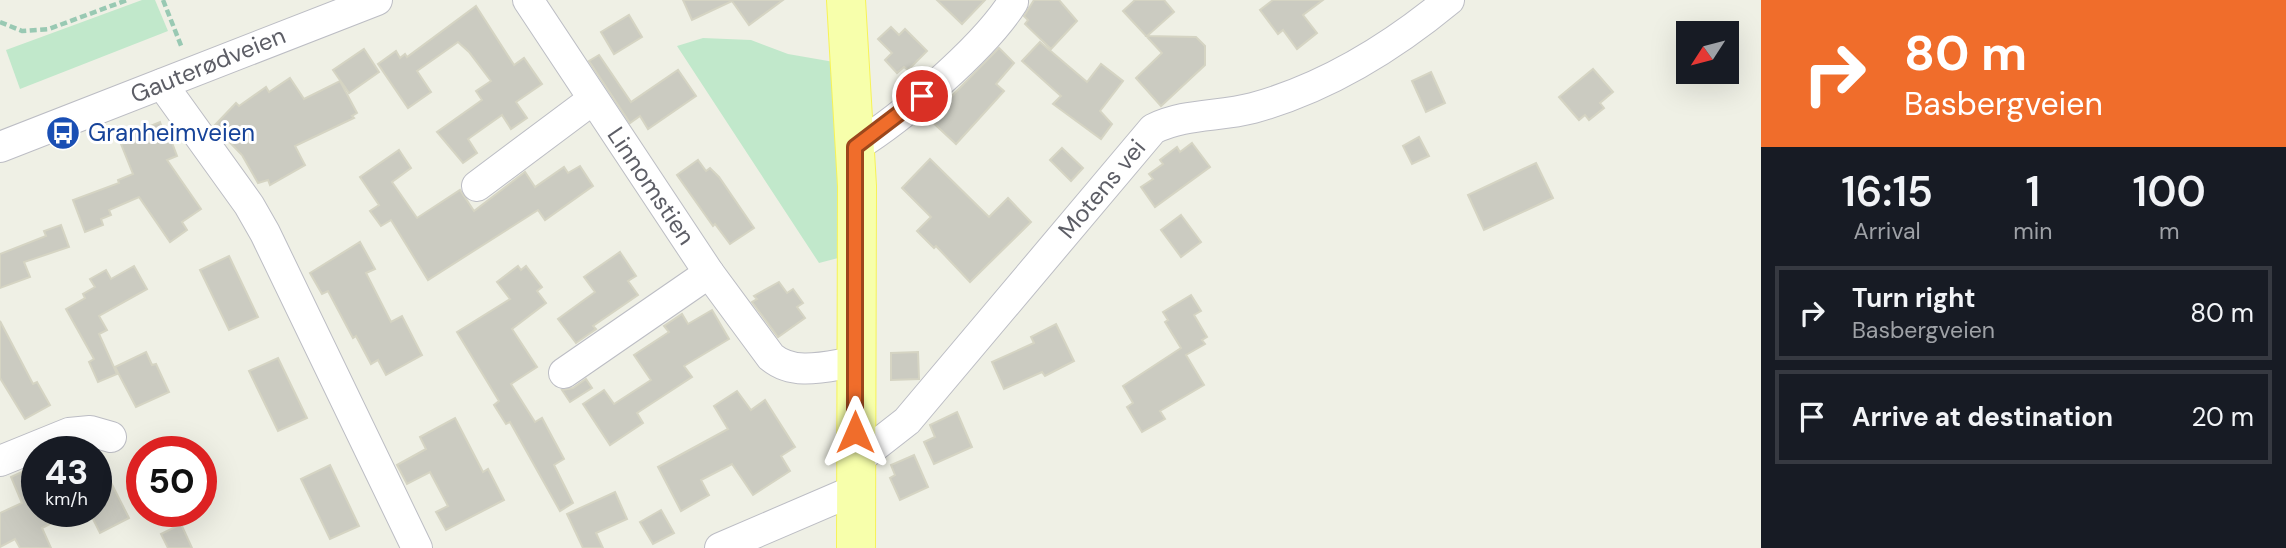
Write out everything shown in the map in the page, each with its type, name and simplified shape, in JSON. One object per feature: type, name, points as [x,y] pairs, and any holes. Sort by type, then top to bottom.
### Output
[{"type":"main road","points":[[846,0],[855,147],[856,548]]},
{"type":"street","name":"Gauterødveien","points":[[0,147],[377,0]]},
{"type":"street","name":"Linnomstien","points":[[528,0],[709,273],[779,364],[802,369],[855,362]]},
{"type":"street","name":"Motens vei","points":[[855,473],[866,453],[907,421],[1153,129],[1172,120],[1247,110],[1311,89],[1417,27],[1449,0]]},
{"type":"street","points":[[855,147],[904,113],[975,46],[1013,2]]},
{"type":"street","points":[[162,84],[249,205],[265,233],[417,548]]},
{"type":"street","name":"Linnomstien","points":[[477,186],[592,100]]},
{"type":"street","points":[[564,373],[709,273]]},
{"type":"street","points":[[62,436],[90,430],[108,436]]},
{"type":"street","points":[[0,461],[21,452]]},
{"type":"street","points":[[720,548],[855,473]]},
{"type":"path","points":[[0,22],[22,31],[50,29],[127,0]]},
{"type":"path","points":[[163,0],[182,48]]},
{"type":"green space","points":[[142,0],[155,0],[168,31],[20,89],[6,50]]},
{"type":"green space","points":[[703,38],[751,40],[788,54],[834,62],[842,257],[819,263],[677,46]]},
{"type":"building","points":[[683,0],[783,0],[749,25],[732,1],[692,20]]},
{"type":"building","points":[[937,0],[985,0],[962,24]]},
{"type":"building","points":[[1034,0],[1059,0],[1077,21],[1051,49],[1025,24],[1028,20],[1024,16]]},
{"type":"building","points":[[1135,0],[1164,0],[1174,12],[1147,36],[1196,37],[1205,46],[1205,65],[1161,106],[1136,78],[1162,53],[1123,11]]},
{"type":"building","points":[[1273,0],[1323,0],[1303,15],[1317,33],[1297,49],[1283,30],[1278,34],[1260,10]]},
{"type":"building","points":[[476,6],[514,65],[524,58],[542,84],[516,102],[527,118],[511,129],[502,115],[468,139],[477,153],[463,163],[437,132],[482,100],[476,91],[491,81],[469,52],[458,42],[417,71],[431,92],[408,108],[378,64],[396,51],[400,58],[405,54],[407,57]]},
{"type":"building","points":[[629,15],[642,37],[614,54],[601,32]]},
{"type":"building","points":[[891,27],[899,35],[905,29],[927,51],[908,70],[904,67],[897,73],[885,60],[892,53],[878,39]]},
{"type":"building","points":[[1040,42],[1087,82],[1101,64],[1123,81],[1100,111],[1112,124],[1101,139],[1053,104],[1061,96],[1022,61]]},
{"type":"building","points":[[999,48],[1014,63],[996,84],[1004,91],[956,144],[926,116],[946,102]]},
{"type":"building","points":[[364,49],[379,72],[349,93],[333,70]]},
{"type":"building","points":[[599,55],[631,102],[678,70],[696,96],[648,129],[640,116],[630,123],[589,61]]},
{"type":"building","points":[[1593,69],[1613,92],[1600,103],[1604,108],[1589,120],[1585,115],[1579,120],[1559,97]]},
{"type":"building","points":[[1431,72],[1445,103],[1426,112],[1412,81]]},
{"type":"building","points":[[290,78],[304,99],[340,81],[357,113],[352,116],[354,118],[295,146],[305,165],[270,185],[268,180],[258,183],[242,155],[214,126],[236,103],[239,106],[266,87],[269,92]]},
{"type":"building","points":[[160,122],[162,128],[166,127],[177,156],[167,160],[201,209],[182,222],[187,230],[170,242],[139,197],[109,210],[111,215],[101,219],[103,225],[85,232],[73,200],[119,183],[118,180],[133,174],[121,144],[125,143],[123,137]]},
{"type":"building","points":[[1419,137],[1429,156],[1412,164],[1403,146]]},
{"type":"building","points":[[1192,143],[1210,167],[1155,207],[1141,187],[1153,179],[1149,174],[1163,164],[1160,160],[1177,147],[1180,152]]},
{"type":"building","points":[[1062,148],[1083,168],[1071,181],[1050,160]]},
{"type":"building","points":[[399,150],[411,168],[392,182],[417,218],[460,190],[474,211],[525,172],[535,187],[564,167],[568,173],[580,166],[593,186],[545,220],[538,210],[428,280],[391,220],[381,226],[370,211],[379,205],[360,177]]},
{"type":"building","points":[[930,159],[989,217],[1008,198],[1031,222],[970,282],[936,246],[934,248],[917,231],[931,217],[902,188]]},
{"type":"building","points":[[698,160],[706,171],[710,168],[719,177],[754,228],[730,244],[715,224],[713,226],[677,175]]},
{"type":"building","points":[[1536,163],[1553,198],[1484,230],[1468,195]]},
{"type":"building","points":[[1181,215],[1201,242],[1181,257],[1161,230]]},
{"type":"building","points":[[61,225],[69,247],[24,262],[30,277],[0,288],[0,254],[46,236],[44,231]]},
{"type":"building","points":[[360,242],[375,269],[366,273],[391,322],[402,316],[422,355],[386,375],[378,360],[371,364],[356,336],[353,338],[328,291],[322,294],[310,273]]},
{"type":"building","points":[[620,252],[636,276],[628,281],[638,295],[593,326],[596,329],[576,343],[558,319],[595,292],[584,277]]},
{"type":"building","points":[[229,256],[258,317],[229,330],[200,270]]},
{"type":"building","points":[[134,266],[147,289],[99,316],[107,330],[99,334],[117,374],[98,382],[89,362],[94,359],[66,309],[85,298],[83,294],[95,287],[90,279],[106,270],[111,279]]},
{"type":"building","points":[[518,266],[521,270],[526,266],[542,287],[537,291],[546,303],[512,329],[537,367],[511,384],[535,422],[542,418],[564,459],[554,465],[573,503],[560,511],[510,422],[506,424],[494,405],[499,401],[457,332],[510,299],[497,282]]},
{"type":"building","points":[[779,282],[787,293],[793,289],[803,303],[797,307],[805,318],[778,337],[752,302],[757,299],[754,296]]},
{"type":"building","points":[[1191,295],[1201,311],[1194,315],[1207,337],[1202,340],[1205,344],[1186,355],[1204,385],[1160,411],[1165,419],[1142,432],[1127,407],[1133,403],[1123,386],[1181,348],[1165,322],[1168,320],[1163,312]]},
{"type":"building","points":[[712,310],[729,339],[684,366],[692,377],[637,413],[643,423],[610,445],[583,404],[604,390],[614,404],[651,380],[634,355],[669,332],[664,326],[682,314],[688,324]]},
{"type":"building","points":[[0,321],[33,384],[37,382],[50,405],[25,419],[0,378]]},
{"type":"building","points":[[1056,324],[1074,361],[1045,376],[1042,372],[1004,389],[992,362],[1034,343],[1031,337]]},
{"type":"building","points":[[146,352],[152,365],[156,364],[169,392],[136,407],[115,367]]},
{"type":"building","points":[[918,352],[919,379],[891,380],[891,353]]},
{"type":"building","points":[[278,358],[307,418],[278,431],[249,371]]},
{"type":"building","points":[[586,379],[592,388],[570,402],[562,390],[573,388]]},
{"type":"building","points":[[737,391],[751,410],[765,400],[795,447],[781,456],[790,471],[753,495],[732,464],[701,480],[709,495],[681,511],[658,467],[728,429],[714,406]]},
{"type":"building","points":[[957,412],[972,447],[934,464],[924,442],[935,437],[930,425]]},
{"type":"building","points":[[455,418],[483,472],[488,469],[504,500],[446,530],[436,512],[448,506],[430,472],[407,484],[397,465],[426,449],[420,437]]},
{"type":"building","points":[[914,455],[928,487],[900,500],[890,478],[895,475],[891,465]]},
{"type":"building","points":[[330,465],[359,526],[330,539],[301,479]]},
{"type":"building","points":[[21,472],[21,501],[11,477]]},
{"type":"building","points":[[112,485],[126,512],[126,520],[112,527]]},
{"type":"building","points":[[615,492],[627,519],[596,533],[603,548],[583,548],[567,514]]},
{"type":"building","points":[[21,503],[21,527],[44,527],[42,528],[51,548],[20,548],[15,539],[0,547],[0,513]]},
{"type":"building","points":[[661,510],[674,533],[653,544],[640,522]]},
{"type":"building","points":[[97,527],[112,527],[100,533]]},
{"type":"building","points":[[175,527],[182,527],[192,548],[168,548],[161,534]]},
{"type":"place","name":"Granheimveien","points":[[63,133]]},
{"type":"route","points":[[855,432],[855,147],[904,113],[922,96]]}]
